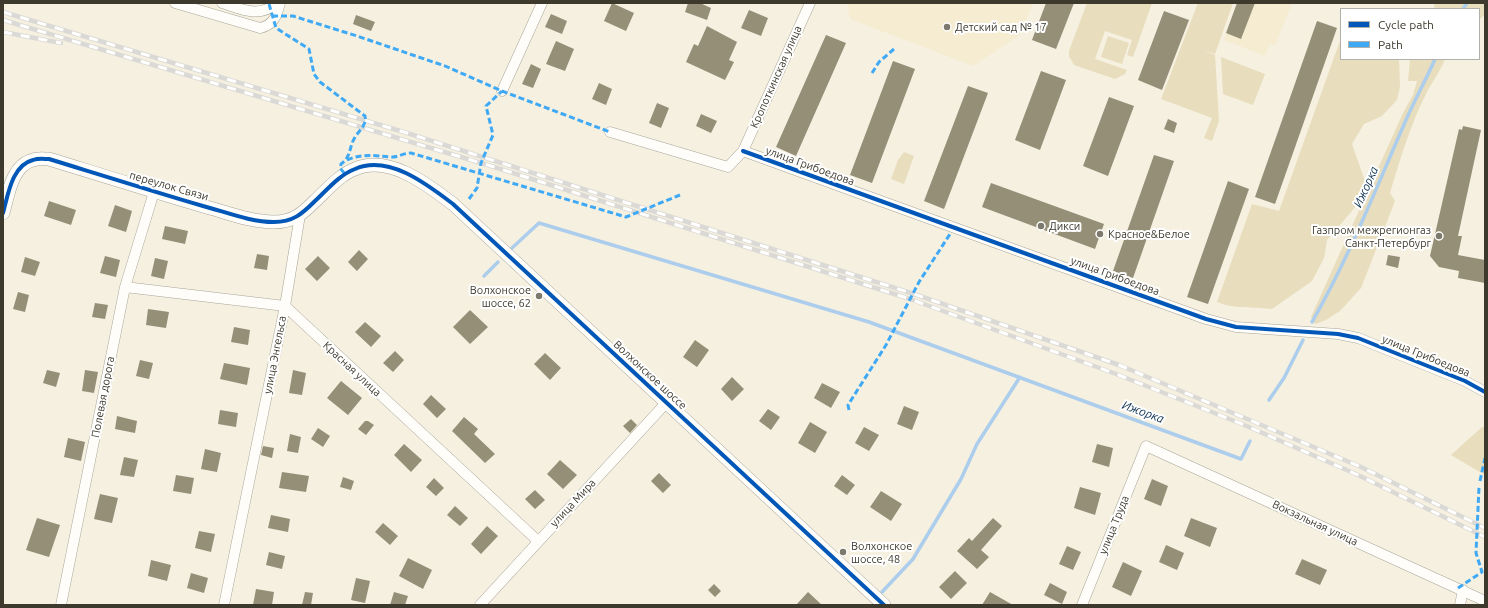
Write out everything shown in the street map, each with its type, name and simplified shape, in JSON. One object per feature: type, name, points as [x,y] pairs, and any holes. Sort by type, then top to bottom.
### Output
[{"type":"street","points":[[175,3],[260,28],[270,25],[274,20],[279,3]]},
{"type":"street","points":[[222,3],[260,12],[268,10],[279,3]]},
{"type":"street","points":[[272,16],[279,3]]},
{"type":"street","points":[[502,91],[542,3]]},
{"type":"street","name":"Кропоткинская улица","points":[[743,151],[810,3]]},
{"type":"street","points":[[610,132],[728,167],[743,151]]},
{"type":"street","name":"улица Грибоедова","points":[[743,151],[1206,320],[1236,326],[1338,334],[1358,338],[1465,381],[1485,392]]},
{"type":"street","name":"переулок Связи","points":[[3,213],[12,181],[21,168],[32,160],[50,159],[154,192],[254,220],[273,222],[289,221],[300,215]]},
{"type":"street","name":"Волхонское шоссе","points":[[300,215],[336,182],[356,168],[380,166],[395,169],[426,184],[453,204],[884,605]]},
{"type":"street","name":"Полевая дорога","points":[[61,605],[125,287],[154,192]]},
{"type":"street","name":"улица Энгельса","points":[[224,605],[285,306],[300,215]]},
{"type":"street","points":[[125,287],[285,306]]},
{"type":"street","name":"Красная улица","points":[[285,306],[538,541]]},
{"type":"street","name":"улица Мира","points":[[480,605],[667,402]]},
{"type":"street","name":"Вокзальная улица","points":[[1146,446],[1485,601]]},
{"type":"street","name":"улица Труда","points":[[1082,605],[1146,446]]},
{"type":"street","points":[[1460,605],[1462,590]]},
{"type":"shaded area","name":"Детский сад № 17","points":[[847,3],[1033,3],[1020,35],[973,66],[850,19]]},
{"type":"shaded area","points":[[1087,3],[1152,3],[1133,57],[1127,55],[1132,40],[1105,31],[1095,59],[1127,70],[1125,74],[1115,79],[1074,65],[1069,56],[1069,51]]},
{"type":"shaded area","points":[[1198,3],[1233,3],[1215,54],[1203,50],[1215,55],[1219,121],[1212,141],[1204,138],[1212,118],[1161,99]]},
{"type":"shaded area","points":[[1237,3],[1292,3],[1275,46],[1270,44],[1265,56],[1224,40]]},
{"type":"shaded area","points":[[1435,3],[1485,3],[1485,14],[1480,19],[1480,8],[1434,7]]},
{"type":"shaded area","points":[[1108,36],[1129,43],[1122,64],[1101,57]]},
{"type":"shaded area","points":[[1340,41],[1340,60],[1399,60],[1400,87],[1397,100],[1382,116],[1364,124],[1352,144],[1366,184],[1357,205],[1327,240],[1324,258],[1312,281],[1272,309],[1237,307],[1217,302],[1252,204],[1279,211]]},
{"type":"shaded area","points":[[1221,57],[1265,74],[1253,105],[1223,94]]},
{"type":"shaded area","points":[[1410,60],[1445,60],[1426,94],[1410,130],[1390,193],[1395,201],[1361,288],[1340,311],[1326,320],[1315,324],[1311,317],[1403,113],[1413,95],[1417,81],[1408,81]]},
{"type":"shaded area","points":[[904,152],[914,156],[904,184],[891,179],[898,160]]},
{"type":"shaded area","points":[[1482,427],[1485,428],[1485,475],[1451,455]]},
{"type":"building","points":[[612,3],[634,13],[626,31],[604,21]]},
{"type":"building","points":[[688,3],[700,3],[711,8],[707,20],[685,12]]},
{"type":"building","points":[[1046,3],[1074,3],[1056,49],[1032,40]]},
{"type":"building","points":[[1237,3],[1255,3],[1241,39],[1226,33]]},
{"type":"building","points":[[749,10],[768,18],[761,36],[741,28]]},
{"type":"building","points":[[1164,11],[1189,20],[1162,90],[1138,80]]},
{"type":"building","points":[[551,14],[567,21],[562,34],[545,27]]},
{"type":"building","points":[[356,15],[375,22],[371,31],[353,24]]},
{"type":"building","points":[[1317,21],[1337,28],[1275,204],[1255,197]]},
{"type":"building","points":[[707,26],[737,42],[729,60],[734,62],[725,80],[686,62],[694,44],[698,46]]},
{"type":"building","points":[[826,35],[846,43],[796,156],[776,147]]},
{"type":"building","points":[[556,41],[574,49],[565,71],[546,64]]},
{"type":"building","points":[[893,61],[915,69],[872,183],[850,175]]},
{"type":"building","points":[[531,64],[541,69],[533,88],[522,84]]},
{"type":"building","points":[[1041,71],[1066,80],[1040,150],[1015,140]]},
{"type":"building","points":[[599,83],[612,89],[606,105],[592,99]]},
{"type":"building","points":[[968,86],[988,93],[944,209],[924,201]]},
{"type":"building","points":[[1109,97],[1134,106],[1108,176],[1083,166]]},
{"type":"building","points":[[657,103],[669,108],[661,128],[649,123]]},
{"type":"building","points":[[701,114],[717,121],[711,133],[696,126]]},
{"type":"building","points":[[1168,119],[1177,123],[1174,133],[1164,129]]},
{"type":"building","points":[[1463,126],[1481,130],[1458,236],[1462,236],[1458,255],[1485,260],[1485,283],[1458,278],[1459,271],[1439,267],[1430,256],[1459,129],[1462,130]]},
{"type":"building","points":[[1154,155],[1174,161],[1133,278],[1113,271]]},
{"type":"building","points":[[1228,181],[1249,189],[1208,304],[1187,297]]},
{"type":"building","points":[[991,183],[1104,224],[1095,249],[982,207]]},
{"type":"building","points":[[49,201],[76,210],[71,225],[44,216]]},
{"type":"building","points":[[115,205],[132,211],[126,232],[108,226]]},
{"type":"building","points":[[165,226],[188,231],[185,244],[162,239]]},
{"type":"building","points":[[359,250],[368,259],[357,271],[348,262]]},
{"type":"building","points":[[257,254],[269,256],[267,270],[254,268]]},
{"type":"building","points":[[1388,255],[1400,257],[1398,268],[1386,265]]},
{"type":"building","points":[[105,256],[120,260],[116,277],[100,273]]},
{"type":"building","points":[[318,256],[330,268],[317,281],[305,269]]},
{"type":"building","points":[[25,257],[40,262],[35,276],[21,272]]},
{"type":"building","points":[[155,258],[168,261],[164,279],[151,276]]},
{"type":"building","points":[[18,292],[29,295],[25,312],[13,309]]},
{"type":"building","points":[[95,303],[108,305],[105,319],[92,317]]},
{"type":"building","points":[[148,309],[169,312],[166,328],[146,325]]},
{"type":"building","points":[[470,310],[488,327],[470,344],[453,327]]},
{"type":"building","points":[[365,322],[381,336],[371,347],[355,332]]},
{"type":"building","points":[[234,327],[250,330],[248,345],[231,342]]},
{"type":"building","points":[[695,340],[709,350],[697,367],[683,357]]},
{"type":"building","points":[[395,351],[404,360],[393,372],[383,363]]},
{"type":"building","points":[[545,353],[561,368],[550,380],[534,364]]},
{"type":"building","points":[[140,360],[153,363],[149,379],[136,376]]},
{"type":"building","points":[[224,363],[250,368],[247,385],[220,379]]},
{"type":"building","points":[[47,370],[60,373],[56,387],[43,383]]},
{"type":"building","points":[[85,370],[98,372],[94,393],[82,391]]},
{"type":"building","points":[[293,370],[306,373],[302,395],[289,393]]},
{"type":"building","points":[[732,377],[744,389],[732,401],[721,389]]},
{"type":"building","points":[[341,381],[362,398],[348,415],[327,398]]},
{"type":"building","points":[[822,383],[840,392],[831,408],[814,398]]},
{"type":"building","points":[[431,395],[446,409],[437,418],[423,404]]},
{"type":"building","points":[[904,406],[919,412],[912,430],[897,424]]},
{"type":"building","points":[[768,409],[780,417],[771,430],[759,421]]},
{"type":"building","points":[[220,410],[238,413],[236,427],[218,424]]},
{"type":"building","points":[[117,416],[137,421],[135,433],[115,429]]},
{"type":"building","points":[[464,417],[478,429],[474,434],[495,454],[485,463],[452,431]]},
{"type":"building","points":[[631,419],[637,425],[630,433],[623,426]]},
{"type":"building","points":[[365,421],[368,421],[374,425],[366,435],[358,429]]},
{"type":"building","points":[[810,422],[827,432],[815,453],[798,443]]},
{"type":"building","points":[[864,427],[879,435],[869,451],[855,443]]},
{"type":"building","points":[[318,428],[330,436],[323,447],[311,439]]},
{"type":"building","points":[[290,434],[301,437],[298,453],[287,451]]},
{"type":"building","points":[[68,438],[85,442],[81,461],[64,457]]},
{"type":"building","points":[[404,444],[422,460],[411,472],[394,455]]},
{"type":"building","points":[[1097,444],[1113,448],[1109,467],[1092,462]]},
{"type":"building","points":[[263,446],[274,448],[272,458],[261,455]]},
{"type":"building","points":[[205,449],[221,453],[217,472],[201,469]]},
{"type":"building","points":[[124,457],[138,460],[134,477],[120,475]]},
{"type":"building","points":[[560,460],[577,475],[563,489],[547,474]]},
{"type":"building","points":[[282,472],[309,476],[306,492],[279,488]]},
{"type":"building","points":[[659,473],[671,485],[663,493],[651,481]]},
{"type":"building","points":[[176,475],[194,478],[191,494],[173,491]]},
{"type":"building","points":[[842,475],[855,485],[847,495],[834,486]]},
{"type":"building","points":[[343,477],[354,481],[351,490],[340,487]]},
{"type":"building","points":[[434,478],[444,488],[436,496],[426,487]]},
{"type":"building","points":[[1152,479],[1168,486],[1161,506],[1144,499]]},
{"type":"building","points":[[1080,487],[1101,493],[1095,515],[1074,508]]},
{"type":"building","points":[[535,490],[545,500],[535,509],[525,499]]},
{"type":"building","points":[[881,491],[902,504],[891,521],[870,507]]},
{"type":"building","points":[[100,494],[118,498],[112,523],[94,519]]},
{"type":"building","points":[[455,506],[468,518],[460,526],[447,515]]},
{"type":"building","points":[[271,515],[290,519],[288,532],[268,528]]},
{"type":"building","points":[[37,518],[60,525],[49,557],[26,550]]},
{"type":"building","points":[[993,518],[1002,526],[981,550],[989,557],[977,569],[957,551],[969,538],[972,541]]},
{"type":"building","points":[[1191,518],[1217,528],[1210,547],[1184,536]]},
{"type":"building","points":[[383,523],[398,536],[390,545],[375,532]]},
{"type":"building","points":[[487,526],[498,536],[481,554],[471,544]]},
{"type":"building","points":[[199,531],[215,534],[211,552],[195,548]]},
{"type":"building","points":[[1166,545],[1184,553],[1177,570],[1159,562]]},
{"type":"building","points":[[1067,546],[1081,552],[1073,570],[1059,564]]},
{"type":"building","points":[[269,552],[285,556],[282,569],[266,565]]},
{"type":"building","points":[[408,558],[432,570],[423,589],[399,576]]},
{"type":"building","points":[[1302,559],[1327,570],[1320,585],[1295,574]]},
{"type":"building","points":[[151,560],[171,565],[167,581],[148,576]]},
{"type":"building","points":[[1123,562],[1142,571],[1131,596],[1112,587]]},
{"type":"building","points":[[955,571],[967,583],[951,599],[939,587]]},
{"type":"building","points":[[191,573],[208,578],[204,593],[187,588]]},
{"type":"building","points":[[356,578],[370,581],[365,603],[351,600]]},
{"type":"building","points":[[1050,583],[1067,592],[1062,604],[1044,595]]},
{"type":"building","points":[[714,584],[721,591],[715,597],[708,590]]},
{"type":"building","points":[[256,589],[274,592],[272,605],[253,605]]},
{"type":"building","points":[[305,592],[313,593],[311,605],[302,605]]},
{"type":"building","points":[[394,592],[408,596],[405,605],[390,605]]},
{"type":"building","points":[[808,592],[822,605],[796,605]]},
{"type":"building","points":[[990,592],[1013,605],[982,605]]},
{"type":"waterway","name":"Ижорка","points":[[1464,8],[1467,3]]},
{"type":"waterway","name":"Ижорка","points":[[1312,322],[1350,248],[1409,112],[1435,60]]},
{"type":"waterway","points":[[512,248],[539,223],[869,322],[1241,459],[1250,441]]},
{"type":"waterway","points":[[484,276],[498,262]]},
{"type":"waterway","name":"Ижорка","points":[[1269,400],[1284,378],[1303,340]]},
{"type":"waterway","points":[[882,592],[913,559],[961,479],[977,444],[1020,377]]},
{"type":"railway","points":[[3,12],[407,133],[914,294],[1119,365],[1361,467],[1485,528]]},
{"type":"railway","points":[[3,20],[491,166],[910,299],[1116,374],[1242,424],[1358,475],[1485,537]]},
{"type":"railway","points":[[3,32],[61,43]]},
{"type":"marked path","points":[[269,4],[276,28],[309,49],[314,74],[320,82],[365,116],[365,123],[352,142],[347,158],[341,164],[340,168],[345,174]]},
{"type":"marked path","points":[[272,16],[293,16],[445,66],[502,91],[610,132]]},
{"type":"marked path","points":[[872,73],[879,62],[894,49]]},
{"type":"marked path","points":[[469,199],[477,188],[481,163],[493,135],[486,106],[502,91]]},
{"type":"marked path","points":[[347,160],[358,156],[392,157],[411,153],[626,217],[680,195]]},
{"type":"marked path","points":[[849,410],[848,405],[886,345],[919,282],[950,234]]},
{"type":"marked path","points":[[1480,481],[1485,458]]},
{"type":"marked path","points":[[1458,588],[1482,572],[1476,553],[1479,487]]},
{"type":"cycle path","points":[[743,151],[1206,319],[1236,327],[1338,334],[1358,338],[1465,381],[1485,392]]},
{"type":"cycle path","points":[[3,213],[9,190],[16,174],[26,163],[37,159],[49,159],[165,195],[238,216],[265,222],[281,222],[292,219],[306,210],[338,179],[355,169],[368,165],[381,165],[394,168],[432,188],[453,204],[884,605]]},
{"type":"place","name":"Детский сад № 17","points":[[947,27]]},
{"type":"place","name":"Дикси","points":[[1041,226]]},
{"type":"place","name":"Красное&Белое","points":[[1100,234]]},
{"type":"place","name":"Газпром межрегионгаз Санкт-Петербург","points":[[1439,236]]},
{"type":"place","name":"Волхонское шоссе, 62","points":[[539,296]]},
{"type":"place","name":"Волхонское шоссе, 48","points":[[843,552]]}]
